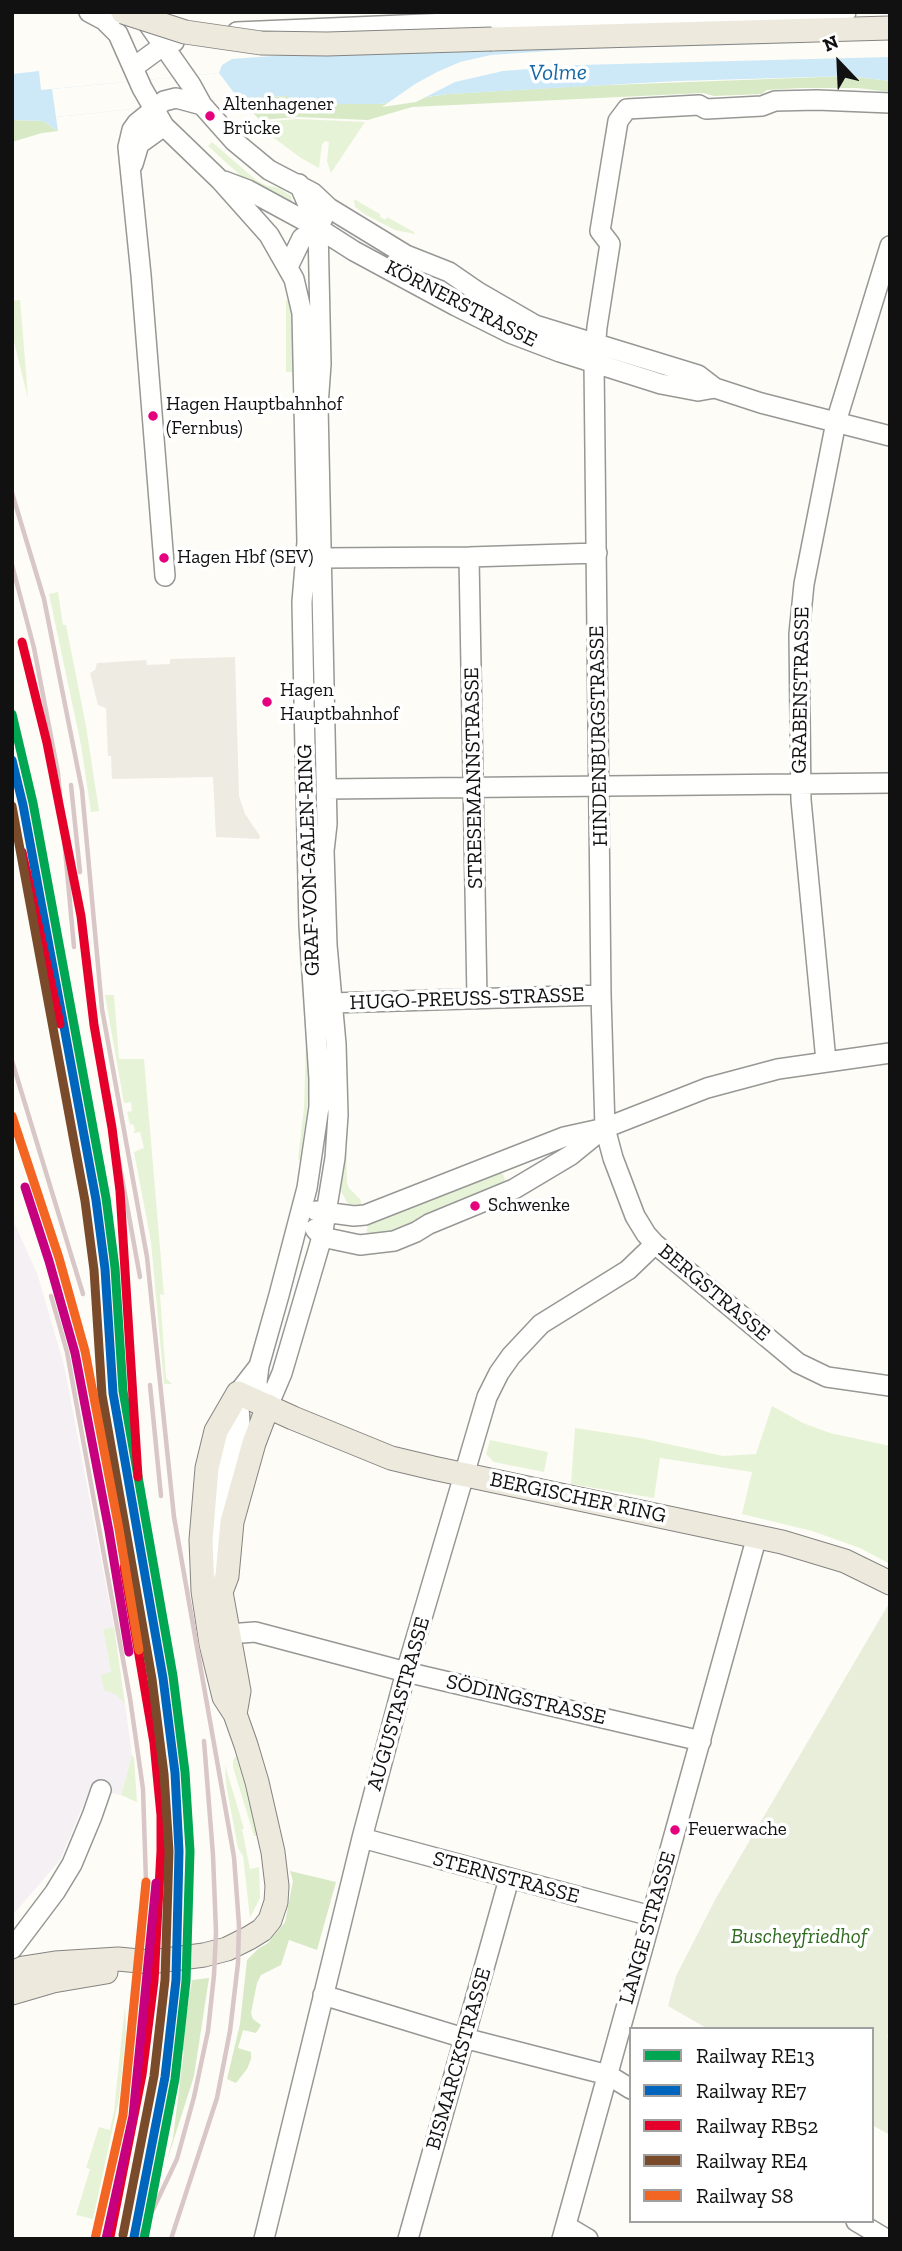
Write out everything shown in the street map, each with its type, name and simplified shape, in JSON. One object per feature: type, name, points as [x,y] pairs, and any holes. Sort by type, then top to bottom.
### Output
[{"type":"main road","points":[[104,14],[201,36],[291,44],[890,28]]},
{"type":"main road","points":[[14,1969],[34,1985],[118,1971],[150,1962],[227,1949],[262,1930],[270,1920],[276,1902],[277,1886],[273,1852],[257,1782],[235,1714],[224,1697],[202,1591],[201,1540],[207,1468],[216,1431],[238,1393]]},
{"type":"main road","name":"BERGISCHER RING","points":[[238,1393],[391,1458],[809,1549],[845,1561],[890,1583]]},
{"type":"main road","points":[[235,1714],[239,1691],[221,1592],[227,1576],[232,1522],[254,1443],[268,1406]]},
{"type":"street","points":[[139,12],[164,45],[202,105],[234,141],[270,170],[292,181],[318,228]]},
{"type":"street","points":[[151,12],[179,20],[202,32]]},
{"type":"street","points":[[134,67],[164,45],[202,32],[244,32],[289,21],[846,12]]},
{"type":"street","points":[[104,14],[122,41],[153,110],[164,127],[220,180]]},
{"type":"street","points":[[165,576],[132,171],[128,161],[129,139],[137,123],[169,98],[202,105]]},
{"type":"street","name":"HINDENBURGSTRASSE","points":[[605,1128],[601,995],[595,353],[610,244],[600,231],[618,121],[627,109],[699,105],[706,109],[762,106],[775,101],[817,100],[890,103]]},
{"type":"street","points":[[132,171],[139,144],[164,127]]},
{"type":"street","name":"KÖRNERSTRASSE","points":[[220,180],[248,190],[474,316],[544,346],[595,353],[698,374],[715,388],[761,403],[890,436]]},
{"type":"street","name":"GRAF-VON-GALEN-RING","points":[[220,180],[261,225],[288,267],[298,290],[304,346],[307,542],[302,601],[305,749],[309,935],[319,1079],[314,1154],[307,1188],[259,1366]]},
{"type":"street","name":"KÖRNERSTRASSE","points":[[292,181],[313,193],[329,208],[406,255],[449,272],[535,325],[595,353]]},
{"type":"street","points":[[288,267],[302,238],[318,228],[329,208]]},
{"type":"street","name":"GRAF-VON-GALEN-RING","points":[[268,1406],[282,1373],[322,1237],[335,1158],[338,1115],[339,1089],[328,972],[324,851],[327,824],[318,406],[321,363],[318,228]]},
{"type":"street","name":"GRABENSTRASSE","points":[[826,1061],[800,783],[798,673],[801,602],[836,422],[890,246]]},
{"type":"street","points":[[321,558],[469,558],[597,553]]},
{"type":"street","name":"STRESEMANNSTRASSE","points":[[469,558],[477,999]]},
{"type":"street","points":[[326,789],[890,783]]},
{"type":"street","name":"HUGO-PREUSS-STRASSE","points":[[332,1003],[601,995]]},
{"type":"street","points":[[300,1210],[354,1216],[379,1212],[564,1137],[605,1128],[707,1087],[778,1069],[890,1053]]},
{"type":"street","points":[[300,1210],[322,1237],[360,1245],[394,1241],[514,1189],[571,1155],[605,1128]]},
{"type":"street","name":"BERGSTRASSE","points":[[605,1128],[613,1158],[635,1216],[655,1244],[798,1363],[827,1377],[890,1386]]},
{"type":"street","points":[[503,1162],[512,1174],[514,1189]]},
{"type":"street","name":"AUGUSTASTRASSE","points":[[264,2239],[362,1839],[407,1672],[487,1397],[499,1373],[533,1331],[628,1270],[655,1244]]},
{"type":"street","points":[[221,1592],[213,1580],[213,1549],[223,1480],[240,1422],[238,1393],[259,1366]]},
{"type":"street","points":[[259,1366],[259,1396],[268,1406]]},
{"type":"street","name":"LANGE STRASSE","points":[[564,2232],[757,1536]]},
{"type":"street","name":"SÖDINGSTRASSE","points":[[228,1634],[255,1632],[407,1672],[701,1741]]},
{"type":"street","points":[[14,1969],[72,1864],[101,1790]]},
{"type":"street","name":"STERNSTRASSE","points":[[362,1839],[651,1916]]},
{"type":"street","name":"BISMARCKSTRASSE","points":[[408,2239],[509,1879]]},
{"type":"street","points":[[323,1994],[464,2038],[608,2075],[629,2088]]},
{"type":"street","points":[[859,2223],[886,2239]]},
{"type":"street","points":[[564,2232],[588,2239]]},
{"type":"shaded area","points":[[235,657],[239,796],[245,814],[260,836],[259,839],[216,837],[213,777],[112,779],[106,708],[98,705],[90,673],[95,670],[97,663],[146,660],[147,665],[170,664],[170,659]]},
{"type":"shaded area","points":[[12,1218],[37,1273],[64,1365],[114,1627],[103,1629],[111,1673],[102,1675],[125,1704],[132,1755],[121,1795],[90,1789],[60,1860],[12,1916]]},
{"type":"green space","points":[[848,76],[890,81],[890,92],[857,88],[800,88],[767,90],[762,94],[714,96],[703,93],[412,107],[368,120],[297,117],[260,120],[238,98],[287,96],[300,104],[379,104],[448,94]]},
{"type":"green space","points":[[297,119],[365,122],[331,173],[327,161],[329,142],[322,144],[319,168],[270,135],[261,122]]},
{"type":"green space","points":[[12,120],[43,121],[58,131],[12,142]]},
{"type":"green space","points":[[212,142],[256,180],[279,188],[291,196],[292,202],[289,203],[255,186],[242,177],[208,146]]},
{"type":"green space","points":[[354,199],[380,214],[380,217],[386,220],[387,217],[415,234],[395,230],[366,215],[355,207]]},
{"type":"green space","points":[[20,300],[28,399],[12,333],[12,301]]},
{"type":"green space","points":[[286,300],[292,302],[294,311],[293,372],[286,372]]},
{"type":"green space","points":[[58,592],[86,726],[99,811],[91,812],[81,745],[49,594]]},
{"type":"green space","points":[[297,866],[310,1061],[307,1113],[300,1161],[306,1041],[299,954]]},
{"type":"green space","points":[[105,995],[114,995],[119,1059],[144,1059],[164,1295],[160,1294],[166,1378],[172,1384],[164,1384],[151,1242],[134,1152],[144,1148],[140,1132],[133,1133],[133,1124],[130,1125],[127,1112],[132,1111],[131,1102],[124,1103]]},
{"type":"green space","points":[[345,1134],[347,1183],[362,1205],[348,1204],[339,1188]]},
{"type":"green space","points":[[503,1174],[504,1184],[425,1215],[403,1231],[366,1237],[368,1224]]},
{"type":"green space","points":[[772,1406],[803,1423],[830,1433],[890,1446],[890,1564],[860,1548],[812,1531],[742,1514],[752,1472],[660,1458],[654,1498],[571,1484],[575,1428],[640,1438],[723,1456],[756,1454]]},
{"type":"green space","points":[[490,1440],[548,1452],[544,1472],[494,1462],[486,1454]]},
{"type":"green space","name":"Buscheyfriedhof","points":[[888,1605],[890,1606],[890,2031],[887,2036],[890,2038],[890,2135],[874,2126],[874,2027],[705,2027],[668,2006],[676,1976],[716,1898]]},
{"type":"green space","points":[[114,1627],[125,1704],[117,1695],[104,1690],[101,1675],[111,1672],[103,1629]]},
{"type":"green space","points":[[132,1755],[134,1758],[137,1802],[121,1795]]},
{"type":"green space","points":[[236,1756],[258,1836],[254,1836],[233,1767]]},
{"type":"green space","points":[[225,1765],[244,1829],[250,1869],[259,1867],[260,1898],[250,1918],[243,1856],[238,1848]]},
{"type":"green space","points":[[290,1871],[336,1882],[317,1950],[289,1940],[281,1965],[261,1975],[257,1983],[251,2013],[253,2019],[261,2025],[256,2033],[243,2030],[238,2048],[251,2052],[251,2059],[236,2083],[227,2079],[240,2024],[247,1960],[268,1943],[285,1922],[293,1881]]},
{"type":"green space","points":[[209,1978],[194,2076],[166,2164],[173,2138],[184,2050],[181,2048],[192,1980]]},
{"type":"green space","points":[[125,2005],[126,2033],[119,2099],[93,2219],[76,2215],[90,2169],[86,2168],[99,2127],[110,2130]]},
{"type":"water","name":"Volme","points":[[542,42],[890,44],[890,81],[848,76],[677,81],[448,94],[379,104],[300,104],[287,96],[238,98],[56,117],[58,131],[43,121],[12,120],[12,74],[39,71],[41,90],[219,73],[222,65],[232,59],[356,50]]},
{"type":"pier","points":[[890,41],[890,57],[579,65],[503,71],[455,82],[416,102],[382,107],[437,72],[460,62],[491,55],[578,49]]},
{"type":"pier","points":[[219,73],[238,98],[56,117],[52,89]]},
{"type":"railway","points":[[12,493],[44,599],[82,790],[102,1009],[147,1257],[174,1517],[234,1857],[239,1925],[238,1963],[230,2031],[217,2098],[171,2239]]},
{"type":"railway","points":[[12,565],[34,648],[58,773],[74,947]]},
{"type":"railway","points":[[71,785],[80,872]]},
{"type":"railway","points":[[12,1061],[83,1294]]},
{"type":"railway","points":[[105,1084],[140,1277]]},
{"type":"railway","points":[[51,1296],[67,1352],[130,1698],[143,1789],[146,1882]]},
{"type":"railway","points":[[150,1385],[161,1496]]},
{"type":"railway","points":[[139,2239],[177,2159],[208,2031],[216,1932],[204,1741]]},
{"type":"rail line","name":"RB52","points":[[22,642],[47,743],[81,916],[94,1025],[112,1128],[120,1191],[138,1477]]},
{"type":"rail line","name":"RE13","points":[[12,714],[33,803],[106,1198],[115,1268],[123,1391],[173,1676],[185,1772],[190,1851],[186,1981],[175,2079],[144,2239]]},
{"type":"rail line","name":"RE7","points":[[12,760],[23,805],[96,1200],[105,1269],[113,1393],[163,1678],[175,1773],[179,1851],[176,1980],[165,2077],[134,2237]]},
{"type":"rail line","name":"RE4","points":[[12,806],[85,1201],[94,1270],[102,1395],[152,1679],[164,1774],[169,1851],[165,1980],[154,2076],[123,2235]]},
{"type":"rail line","name":"RB52","points":[[22,852],[60,1024]]},
{"type":"rail line","name":"S8","points":[[12,1116],[59,1258],[85,1351],[139,1650]]},
{"type":"rail line","name":"RB52","points":[[110,2237],[142,2075],[154,1981],[161,1851],[161,1815],[154,1743],[124,1567]]},
{"type":"rail line","name":"S8","points":[[95,2239],[123,2115],[146,1882]]},
{"type":"transit line","points":[[25,1187],[75,1353],[129,1652]]},
{"type":"transit line","points":[[106,2239],[133,2116],[156,1883]]},
{"type":"place","name":"Altenhagener Brücke","points":[[210,116]]},
{"type":"place","name":"Hagen Hauptbahnhof (Fernbus)","points":[[153,416]]},
{"type":"place","name":"Hagen Hbf (SEV)","points":[[164,558]]},
{"type":"place","name":"Hagen Hauptbahnhof","points":[[267,702]]},
{"type":"place","name":"Schwenke","points":[[475,1206]]},
{"type":"place","name":"Feuerwache","points":[[675,1830]]}]
